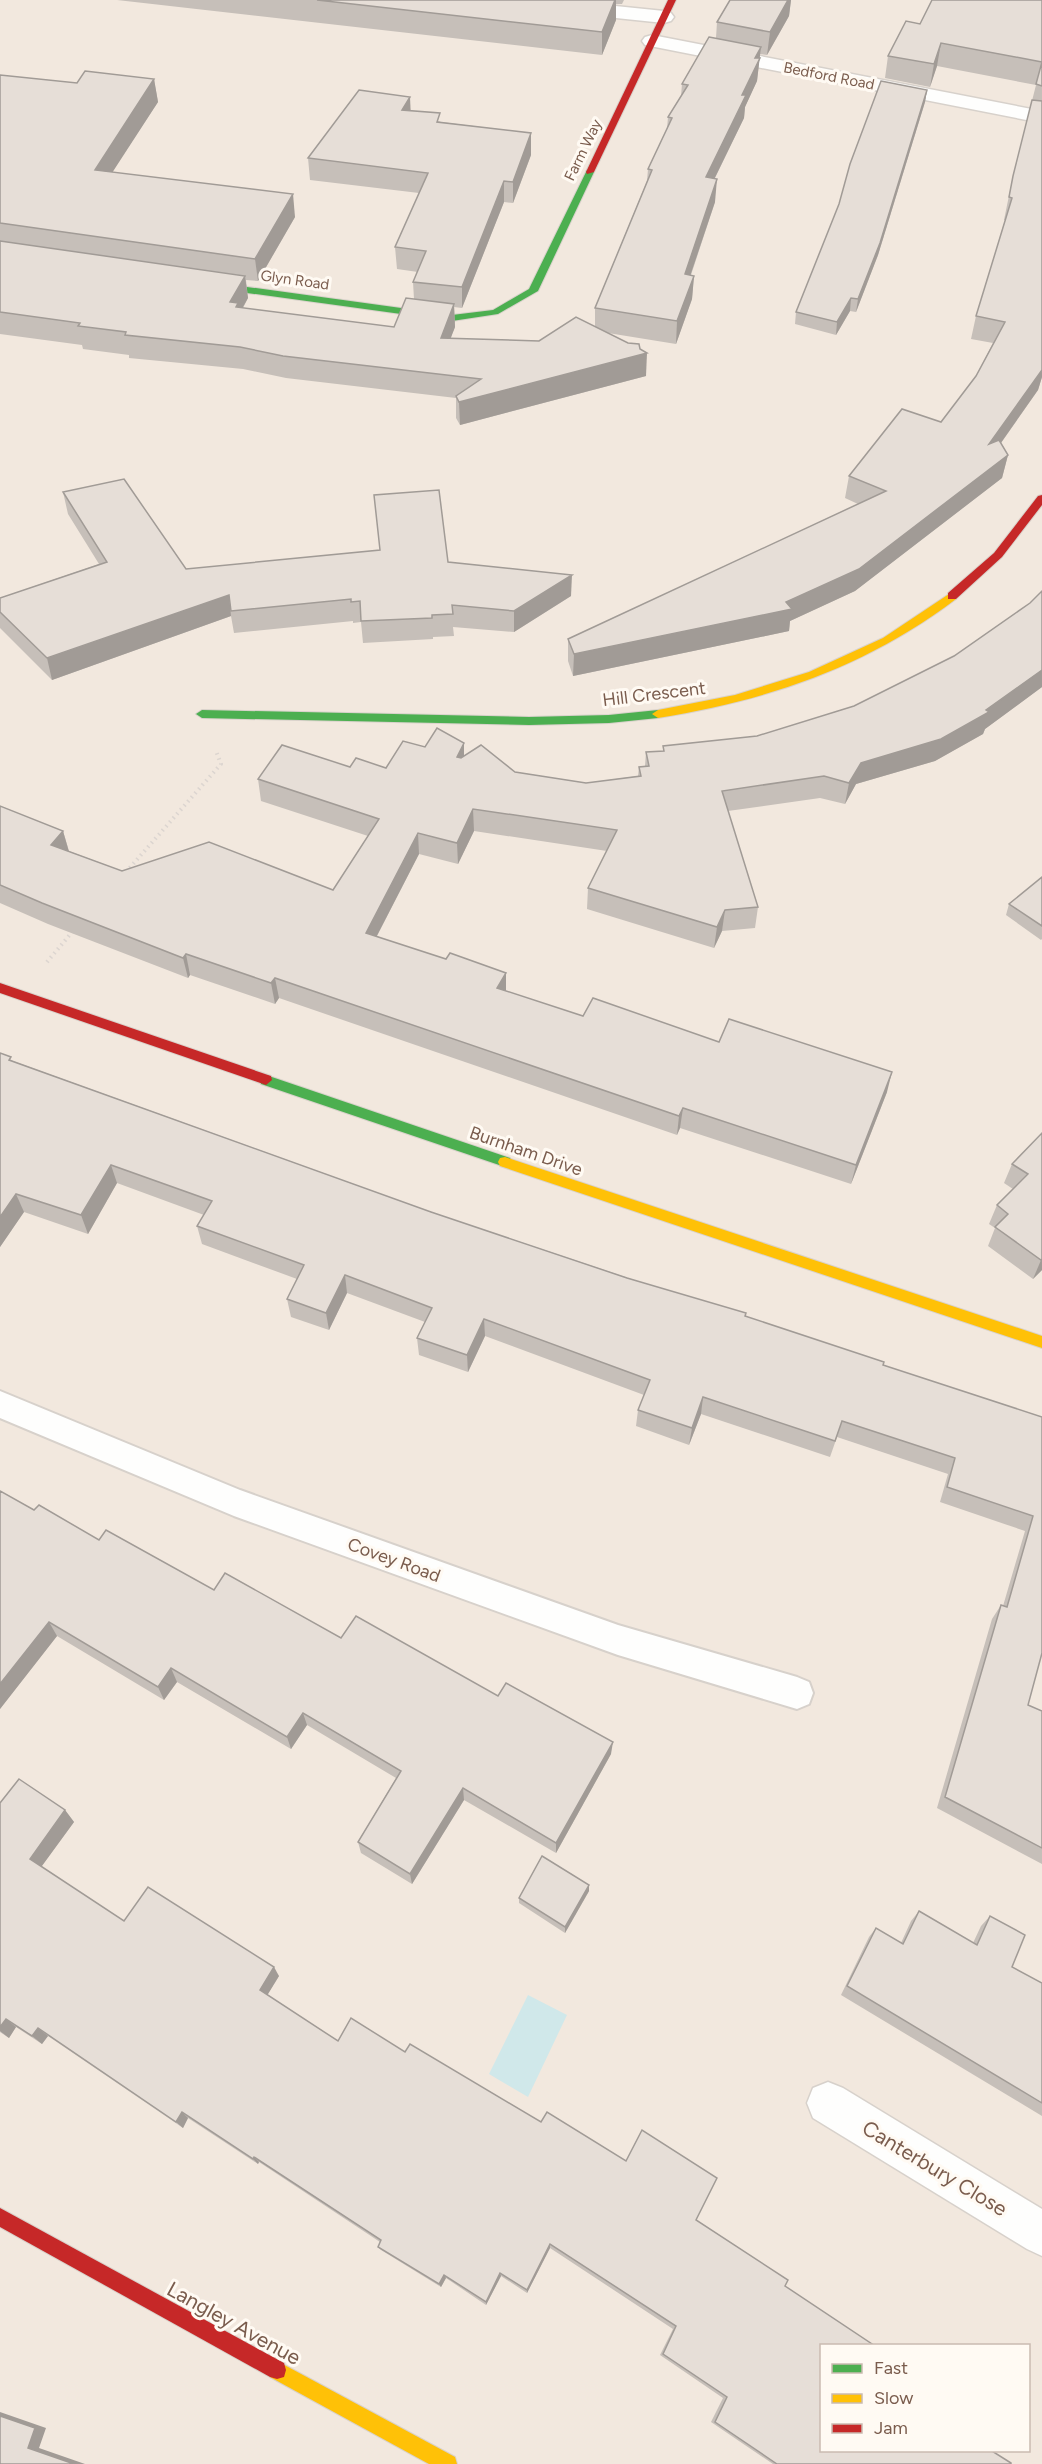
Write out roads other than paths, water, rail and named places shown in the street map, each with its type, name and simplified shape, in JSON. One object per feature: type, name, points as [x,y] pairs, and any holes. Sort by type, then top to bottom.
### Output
[{"type":"street","points":[[500,0],[668,9]]},
{"type":"street","name":"Farm Way","points":[[513,307],[533,291],[668,9]]},
{"type":"street","name":"Bedford Road","points":[[652,41],[1042,117]]},
{"type":"street","name":"Glyn Road","points":[[186,281],[452,318],[478,317],[513,307]]},
{"type":"street","name":"Hill Crescent","points":[[202,714],[551,722],[638,717],[720,704],[798,680],[858,654],[931,612],[980,572],[1023,525],[1042,498]]},
{"type":"street","name":"Burnham Drive","points":[[0,988],[615,1200],[1042,1342]]},
{"type":"street","name":"Canterbury Close","points":[[828,2103],[1042,2234]]},
{"type":"street","name":"Langley Avenue","points":[[0,2217],[448,2464]]},
{"type":"lane","name":"Covey Road","points":[[0,1404],[234,1502],[618,1640],[797,1693]]},
{"type":"water","points":[[528,1995],[567,2015],[528,2097],[489,2074]]}]
